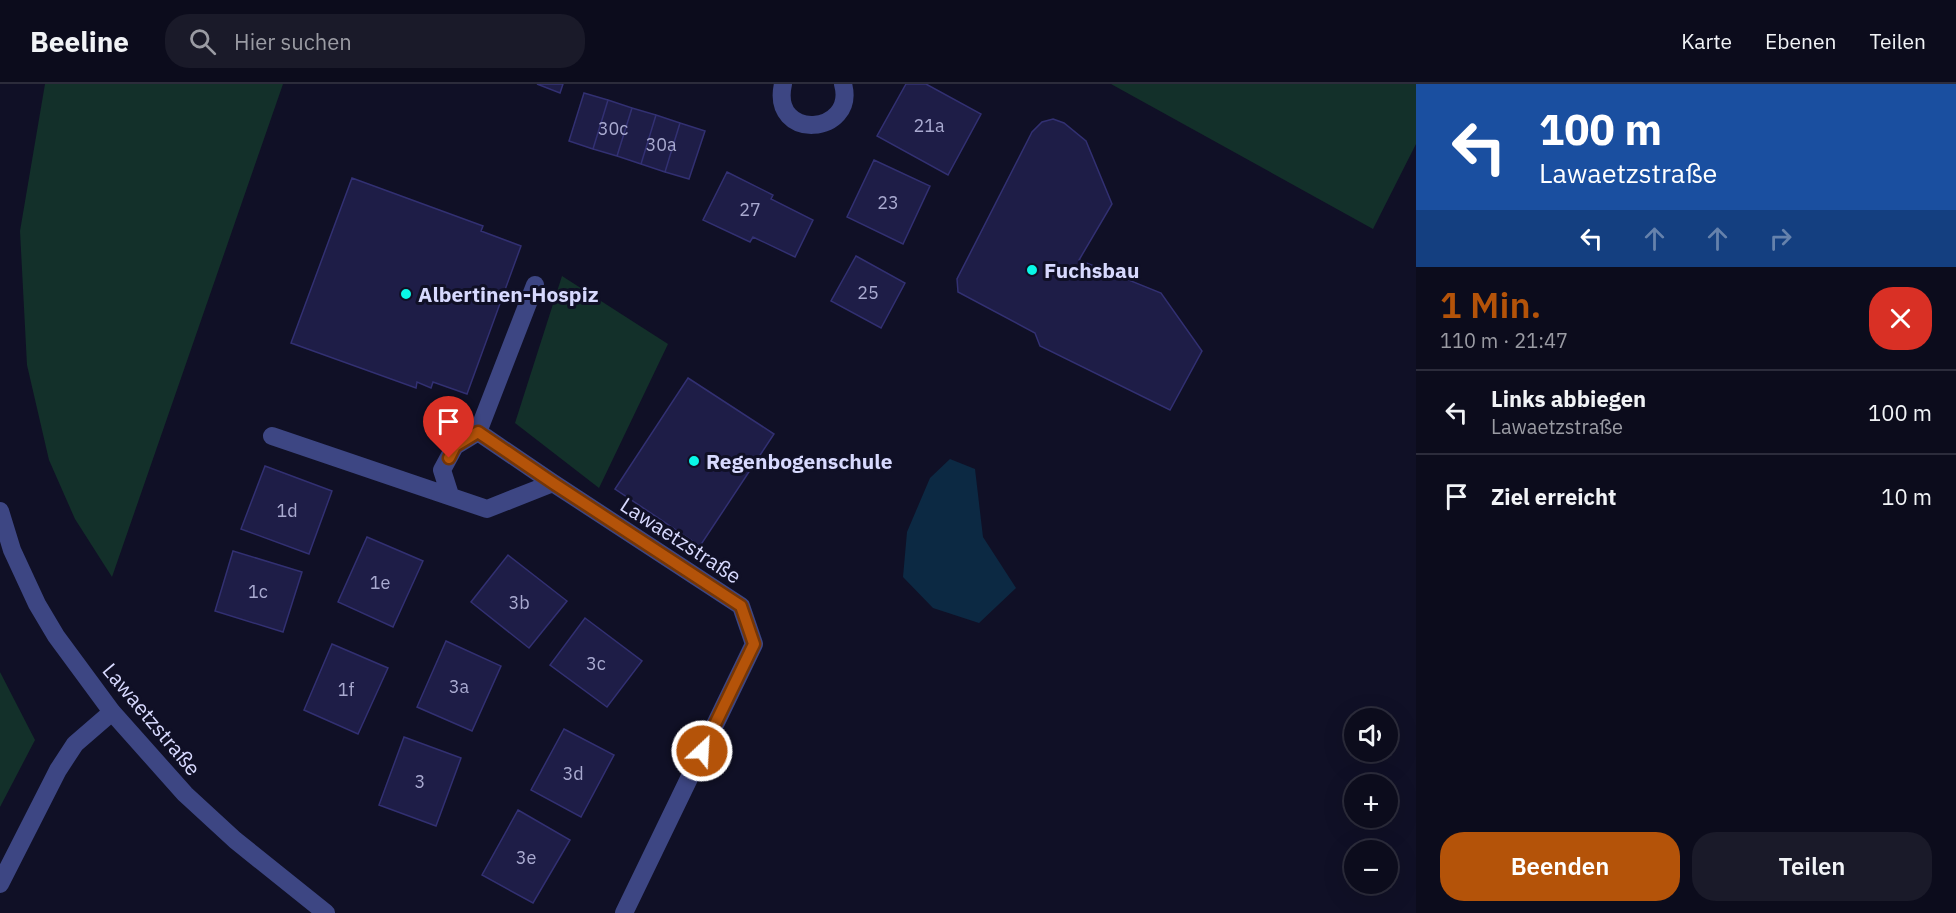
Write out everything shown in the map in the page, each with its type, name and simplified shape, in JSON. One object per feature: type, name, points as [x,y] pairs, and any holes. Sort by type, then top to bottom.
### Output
[{"type":"street","points":[[783,84],[780,96],[786,111],[794,122],[806,126],[821,125],[835,117],[843,103],[843,84]]},
{"type":"street","points":[[450,495],[442,470],[455,446],[478,432],[535,285]]},
{"type":"street","name":"Lawaetzstraße","points":[[478,432],[741,606],[754,644],[624,913]]},
{"type":"street","points":[[272,436],[487,508],[553,483]]},
{"type":"street","name":"Lawaetzstraße","points":[[0,511],[12,550],[37,604],[56,636],[112,712],[186,794],[235,840],[326,913]]},
{"type":"street","points":[[0,884],[58,770],[75,744],[112,712]]},
{"type":"green space","points":[[45,84],[283,84],[112,577],[75,519],[49,460],[27,365],[20,231]]},
{"type":"green space","points":[[1111,84],[1416,84],[1416,144],[1373,229]]},
{"type":"green space","points":[[562,276],[668,344],[599,488],[515,423]]},
{"type":"green space","points":[[0,672],[35,740],[0,807]]},
{"type":"water","points":[[950,459],[975,469],[983,537],[1016,588],[979,623],[933,608],[903,577],[907,532],[930,478]]},
{"type":"building","points":[[537,84],[563,84],[560,93]]},
{"type":"building","points":[[906,84],[926,84],[981,114],[948,175],[877,136]]},
{"type":"building","points":[[584,93],[608,100],[593,149],[569,141]]},
{"type":"building","points":[[608,100],[632,108],[617,156],[593,149]]},
{"type":"building","points":[[632,108],[656,115],[641,164],[617,156]]},
{"type":"building","points":[[656,115],[680,123],[665,172],[641,164]]},
{"type":"building","name":"Fuchsbau","points":[[1053,119],[1064,123],[1086,141],[1112,204],[1079,260],[1161,293],[1202,351],[1170,410],[1040,346],[1035,333],[958,292],[957,279],[1032,132],[1042,122]]},
{"type":"building","points":[[680,123],[705,131],[689,179],[665,172]]},
{"type":"building","points":[[874,160],[930,186],[903,244],[847,217]]},
{"type":"building","points":[[727,172],[773,195],[771,199],[813,220],[795,257],[753,237],[750,242],[703,220]]},
{"type":"building","name":"Albertinen-Hospiz","points":[[352,178],[483,226],[481,231],[521,246],[467,394],[433,382],[431,388],[417,382],[416,388],[291,343]]},
{"type":"building","points":[[856,256],[905,283],[881,328],[831,301]]},
{"type":"building","name":"Regenbogenschule","points":[[688,378],[774,434],[700,546],[615,489]]},
{"type":"building","points":[[265,466],[332,491],[309,554],[241,529]]},
{"type":"building","points":[[367,537],[423,561],[393,627],[338,602]]},
{"type":"building","points":[[233,551],[302,572],[283,632],[215,611]]},
{"type":"building","points":[[508,555],[567,601],[529,648],[471,602]]},
{"type":"building","points":[[585,618],[642,661],[607,707],[550,665]]},
{"type":"building","points":[[446,641],[501,666],[472,731],[417,707]]},
{"type":"building","points":[[332,644],[388,668],[358,734],[304,710]]},
{"type":"building","points":[[564,729],[614,755],[581,817],[531,790]]},
{"type":"building","points":[[404,737],[461,758],[436,826],[379,805]]},
{"type":"building","points":[[518,810],[570,840],[533,903],[482,875]]},
{"type":"place","name":"Fuchsbau","points":[[1032,270]]},
{"type":"place","name":"Albertinen-Hospiz","points":[[406,294]]},
{"type":"place","name":"Regenbogenschule","points":[[694,461]]},
{"type":"route","points":[[449,458],[455,446],[478,432],[741,606],[754,644],[702,751]]}]
